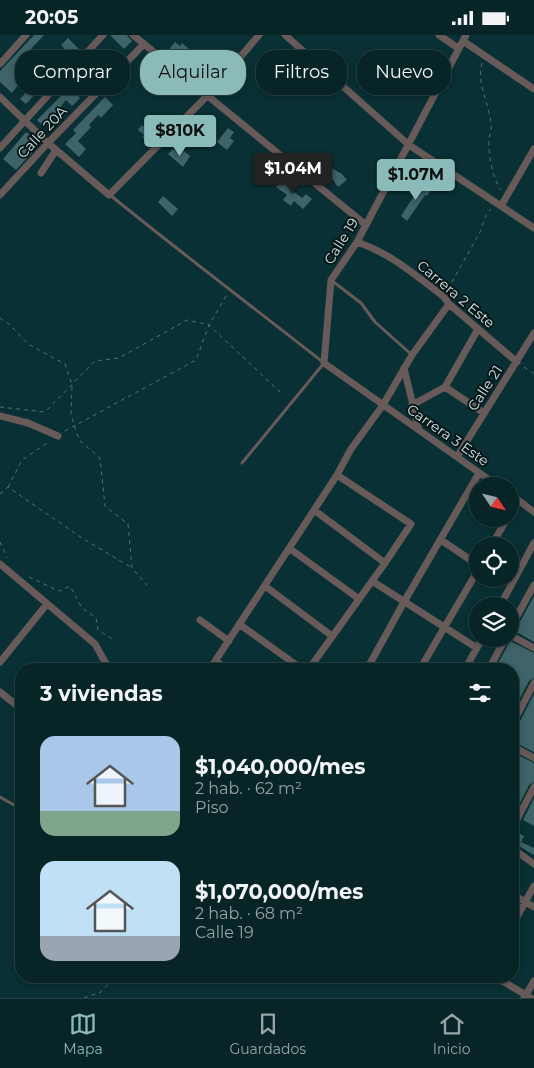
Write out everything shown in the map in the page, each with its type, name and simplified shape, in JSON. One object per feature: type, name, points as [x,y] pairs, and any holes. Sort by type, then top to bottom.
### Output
[{"type":"street","points":[[0,64],[26,35]]},
{"type":"street","points":[[0,148],[103,35]]},
{"type":"street","points":[[134,35],[366,225]]},
{"type":"street","points":[[0,97],[48,143],[109,195],[207,96],[259,35]]},
{"type":"street","points":[[284,35],[409,145],[534,228]]},
{"type":"street","points":[[439,35],[458,48]]},
{"type":"street","points":[[464,38],[534,89]]},
{"type":"street","name":"Calle 19","points":[[324,363],[331,280],[357,242],[464,38]]},
{"type":"street","name":"Calle 20A","points":[[0,195],[144,44]]},
{"type":"street","points":[[41,173],[56,149]]},
{"type":"street","points":[[498,204],[507,196],[534,149]]},
{"type":"street","name":"Carrera 2 Este","points":[[357,242],[389,256],[444,297],[449,304],[517,362]]},
{"type":"street","points":[[218,663],[216,661],[337,475],[351,449],[383,405],[412,355],[449,304]]},
{"type":"street","points":[[412,405],[445,387],[478,329]]},
{"type":"street","name":"Calle 21","points":[[457,457],[534,333]]},
{"type":"street","name":"Carrera 3 Este","points":[[324,363],[486,477]]},
{"type":"street","points":[[404,368],[419,430]]},
{"type":"street","points":[[445,387],[484,413]]},
{"type":"street","points":[[0,416],[28,423],[58,435]]},
{"type":"street","points":[[370,663],[480,473]]},
{"type":"street","points":[[313,663],[411,525],[337,475]]},
{"type":"street","points":[[519,501],[534,511]]},
{"type":"street","points":[[314,510],[385,563]]},
{"type":"street","points":[[441,540],[469,559]]},
{"type":"street","points":[[505,597],[534,543]]},
{"type":"street","points":[[289,548],[359,599]]},
{"type":"street","points":[[0,564],[95,644],[106,663]]},
{"type":"street","points":[[372,581],[469,642]]},
{"type":"street","points":[[423,663],[469,585]]},
{"type":"street","points":[[519,612],[534,585]]},
{"type":"street","points":[[265,586],[332,636]]},
{"type":"street","points":[[0,662],[48,604]]},
{"type":"street","points":[[200,620],[229,641]]},
{"type":"street","points":[[240,624],[294,663]]},
{"type":"street","points":[[519,640],[534,648]]},
{"type":"street","points":[[468,663],[477,647]]},
{"type":"street","points":[[492,663],[501,647]]},
{"type":"street","points":[[519,712],[534,683]]},
{"type":"street","points":[[0,692],[15,704]]},
{"type":"street","points":[[519,750],[534,758]]},
{"type":"street","points":[[519,815],[534,787]]},
{"type":"street","points":[[519,853],[534,864]]},
{"type":"street","points":[[519,914],[534,886]]},
{"type":"street","points":[[519,898],[534,907]]},
{"type":"street","points":[[505,983],[527,997],[534,981]]},
{"type":"lane","points":[[109,195],[324,363],[242,463]]},
{"type":"lane","points":[[331,280],[361,303],[374,323],[412,355]]},
{"type":"lane","points":[[0,797],[15,806]]},
{"type":"path","points":[[485,55],[480,71],[483,95],[491,125],[489,142],[494,177],[497,185],[507,196]]},
{"type":"path","points":[[444,297],[480,232],[487,213],[498,204]]},
{"type":"path","points":[[0,494],[8,487],[22,459],[74,425],[196,360],[209,325],[230,289]]},
{"type":"path","points":[[0,318],[10,325],[28,344],[65,364],[72,385],[70,415],[79,441],[100,458],[105,506],[128,524],[132,568]]},
{"type":"path","points":[[0,407],[45,412],[95,361],[119,358],[187,320],[209,325],[280,392]]},
{"type":"path","points":[[517,362],[534,374]]},
{"type":"path","points":[[8,487],[82,538],[132,568],[147,585]]},
{"type":"path","points":[[0,542],[7,560]]},
{"type":"path","points":[[27,576],[59,591],[70,586],[82,608],[96,617],[98,630],[112,639]]},
{"type":"path","points":[[84,998],[101,992],[109,983]]},
{"type":"building","points":[[34,35],[44,35],[31,49],[32,50],[20,50]]},
{"type":"building","points":[[110,35],[127,35],[132,41],[124,49]]},
{"type":"building","points":[[68,38],[80,50],[66,50],[61,45]]},
{"type":"building","points":[[175,42],[180,46],[182,43],[190,50],[169,50]]},
{"type":"building","points":[[15,55],[15,89],[12,93],[0,82],[0,71]]},
{"type":"building","points":[[24,95],[34,95],[26,104],[20,99]]},
{"type":"building","points":[[62,95],[79,95],[80,98],[72,106],[66,100],[44,127],[37,120]]},
{"type":"building","points":[[105,97],[113,105],[101,118],[98,115],[89,125],[91,127],[78,141],[86,149],[79,157],[65,144],[76,133],[73,130]]},
{"type":"building","points":[[167,116],[172,120],[150,144],[142,137],[144,135],[138,130],[142,125],[150,131]]},
{"type":"building","points":[[197,124],[208,137],[200,144],[189,132]]},
{"type":"building","points":[[228,128],[234,132],[230,138],[234,141],[227,150],[217,142]]},
{"type":"building","points":[[26,132],[38,141],[32,153],[16,170],[3,159]]},
{"type":"building","points":[[173,149],[180,154],[183,150],[190,156],[183,167],[168,154]]},
{"type":"building","points":[[317,157],[323,163],[342,174],[347,180],[338,187],[329,174],[326,179],[320,175],[322,172],[312,164]]},
{"type":"building","points":[[285,177],[291,181],[287,185],[290,189],[302,198],[306,194],[312,199],[303,209],[294,201],[291,206],[283,200],[287,195],[276,187]]},
{"type":"building","points":[[423,182],[432,188],[407,221],[401,216]]},
{"type":"building","points":[[163,196],[178,209],[172,216],[158,202]]},
{"type":"building","points":[[534,596],[534,642],[519,633],[519,624]]},
{"type":"building","points":[[519,646],[534,653],[534,678],[529,681],[519,700],[519,663],[498,663],[507,647]]},
{"type":"building","points":[[534,694],[534,752],[519,744],[519,723]]},
{"type":"building","points":[[519,756],[534,763],[534,782],[529,785],[519,805]]},
{"type":"building","points":[[534,798],[534,826],[523,820]]},
{"type":"building","points":[[519,834],[524,836],[521,842],[534,848],[534,855],[519,846]]}]
